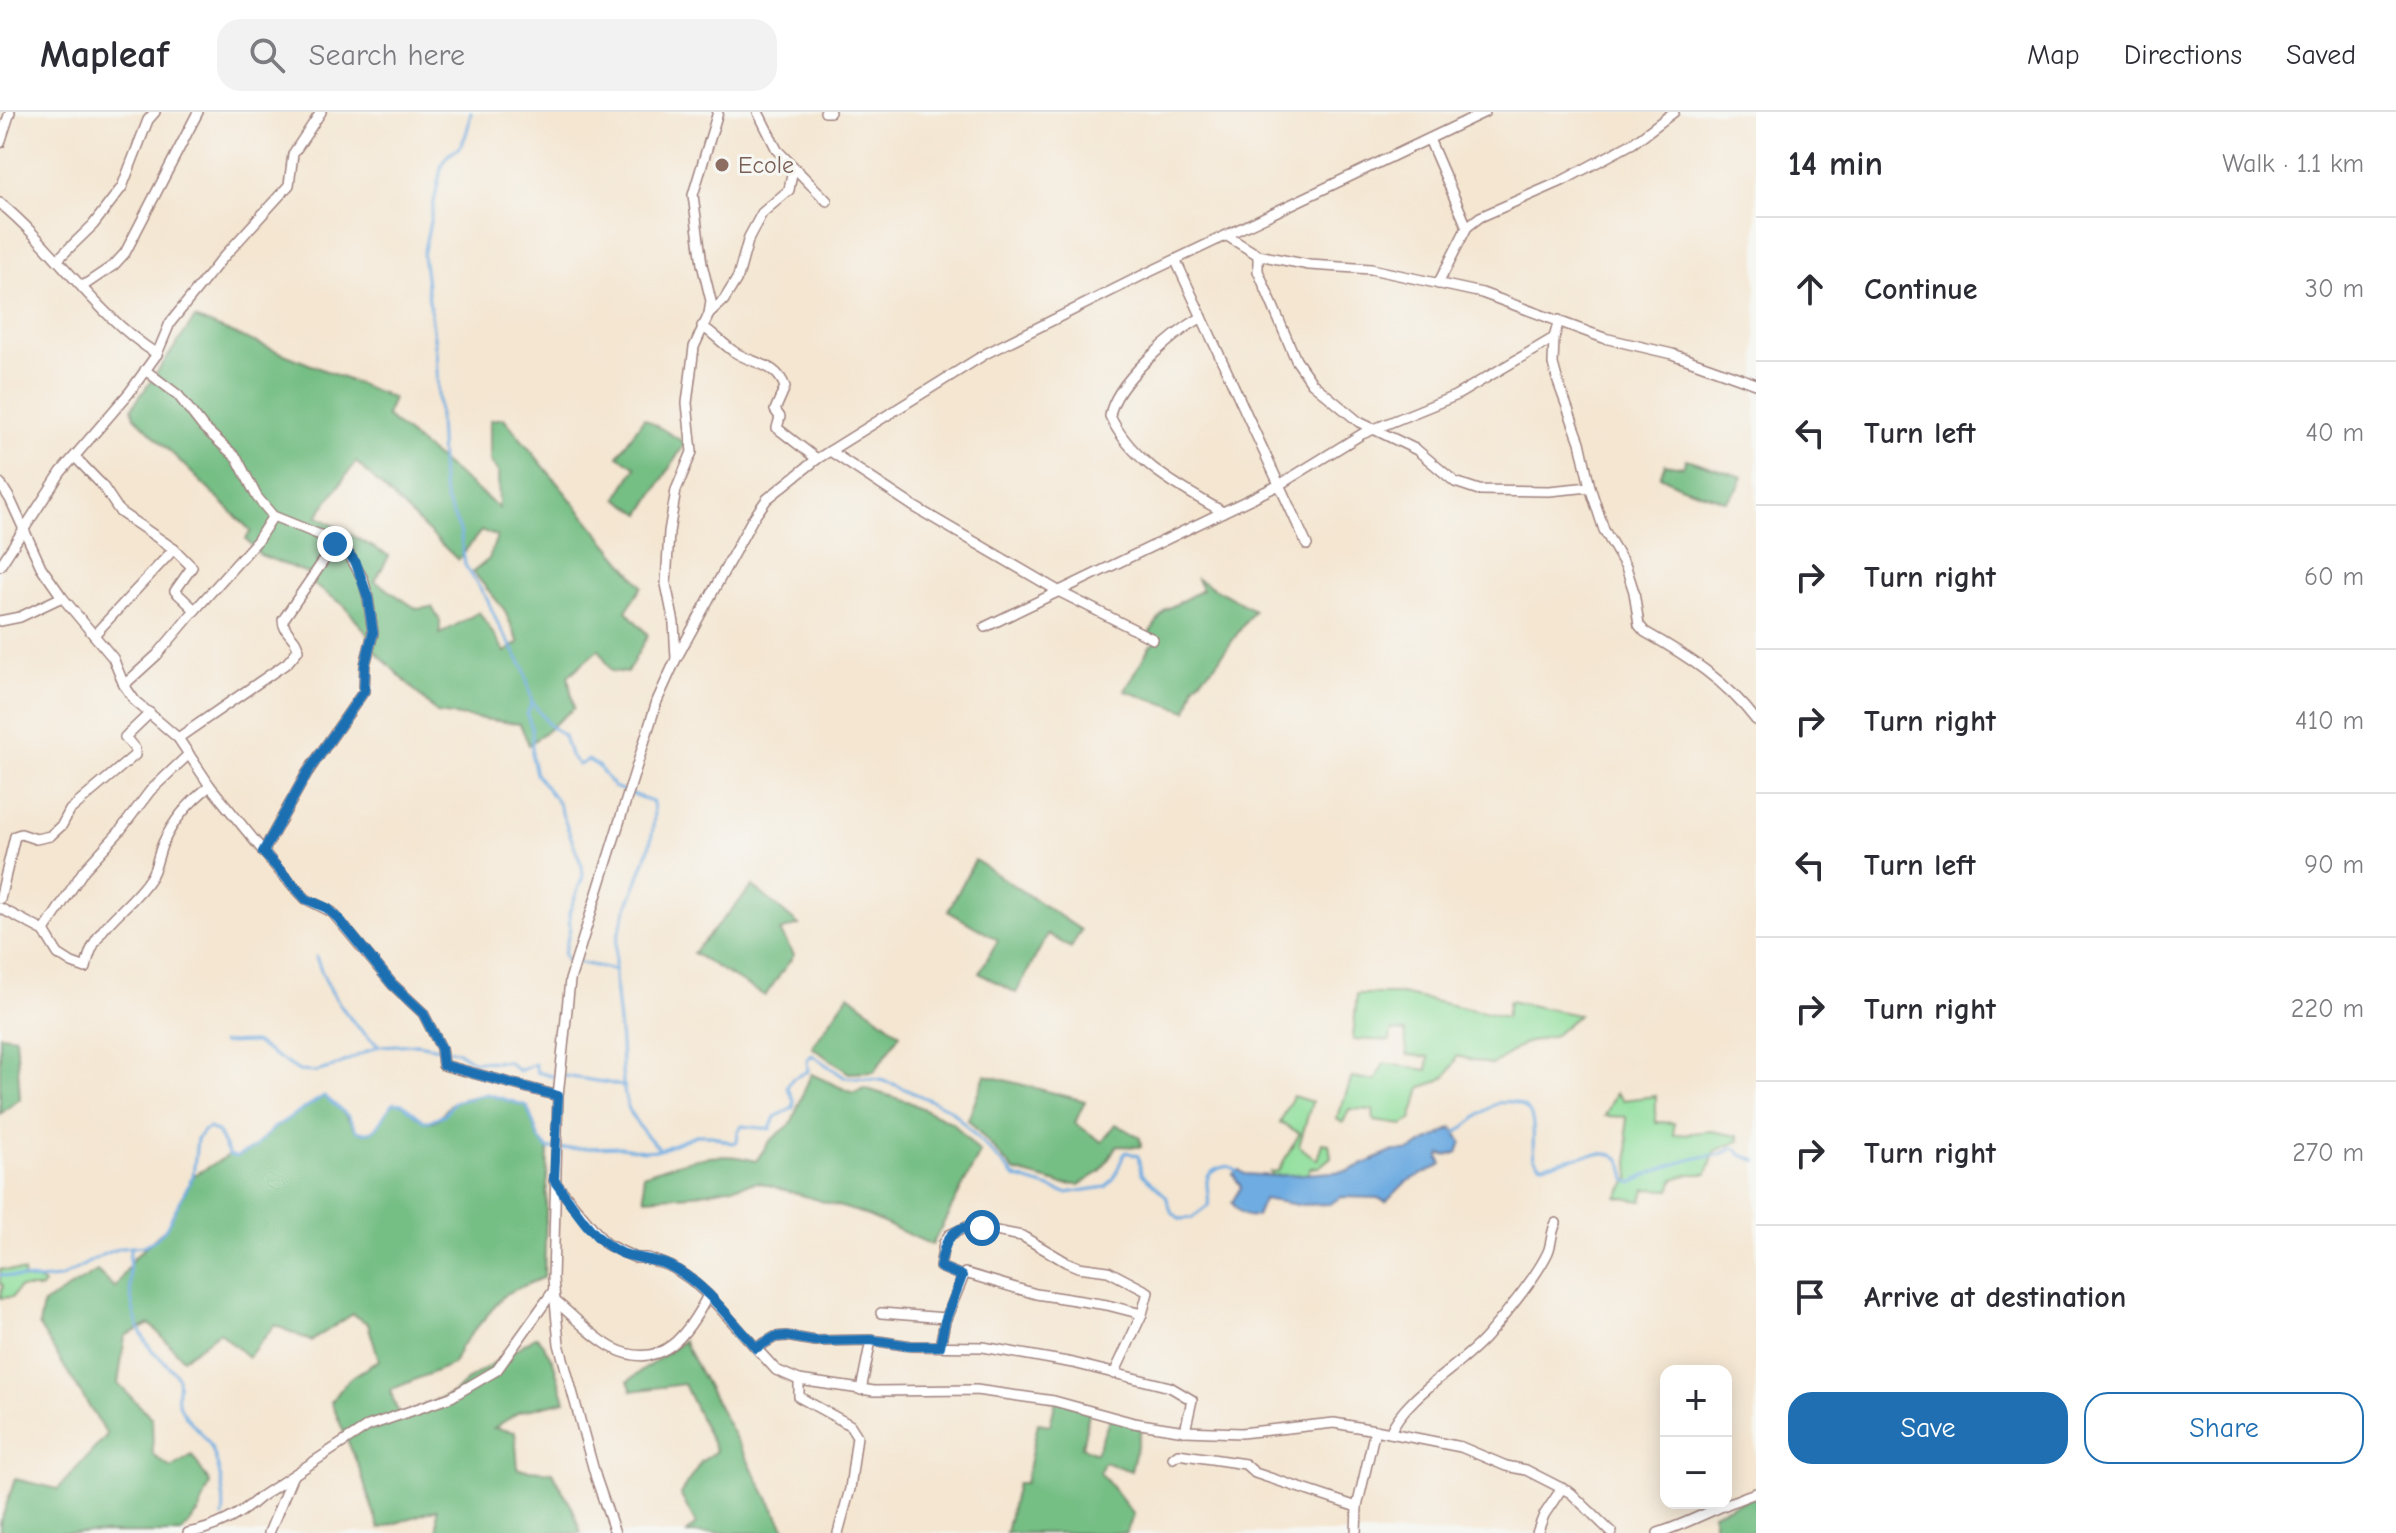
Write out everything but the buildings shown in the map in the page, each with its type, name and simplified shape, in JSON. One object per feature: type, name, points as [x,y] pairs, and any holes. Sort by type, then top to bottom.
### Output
[{"type":"street","points":[[0,143],[10,112]]},
{"type":"street","points":[[58,259],[93,225],[122,187],[148,120],[155,112]]},
{"type":"street","points":[[83,286],[114,265],[125,253],[198,112]]},
{"type":"street","points":[[0,566],[61,472],[157,354],[170,323],[220,261],[289,185],[293,154],[321,112]]},
{"type":"street","points":[[709,314],[710,291],[702,264],[693,195],[718,112]]},
{"type":"street","points":[[758,112],[777,150],[827,201]]},
{"type":"street","points":[[615,1533],[596,1478],[559,1344],[555,1295],[554,1180],[558,1096],[570,980],[657,701],[676,659],[752,520],[767,499],[817,459],[987,353],[1485,112]]},
{"type":"street","points":[[1438,284],[1467,227],[1480,217],[1562,181],[1633,143],[1674,112]]},
{"type":"street","points":[[1429,139],[1467,227]]},
{"type":"street","points":[[676,659],[674,623],[666,584],[669,532],[676,490],[692,452],[687,403],[694,347],[709,314],[724,300],[738,277],[749,237],[762,213],[789,190],[793,168]]},
{"type":"street","points":[[0,203],[58,259],[109,319],[157,354]]},
{"type":"street","points":[[1227,236],[1258,255],[1309,265],[1371,269],[1482,293],[1604,338],[1672,354],[1756,384]]},
{"type":"street","points":[[1258,255],[1258,271],[1296,360],[1312,383],[1372,429],[1417,450],[1455,482],[1479,490],[1549,491],[1590,487]]},
{"type":"street","points":[[1176,261],[1307,545]]},
{"type":"street","points":[[1202,317],[1158,349],[1114,401],[1110,416],[1121,437],[1149,465],[1223,512]]},
{"type":"street","points":[[1559,320],[1554,338],[1553,364],[1580,442],[1604,530],[1631,581],[1639,625],[1645,632],[1720,680],[1756,720]]},
{"type":"street","points":[[702,326],[732,351],[770,367],[782,379],[785,387],[775,407],[780,417],[777,428],[817,459]]},
{"type":"street","points":[[985,627],[1279,485],[1372,429],[1455,396],[1554,338]]},
{"type":"street","points":[[145,370],[178,395],[203,427],[237,458],[257,497],[273,516],[325,537],[348,553],[356,563],[368,598],[373,633],[365,665],[364,691],[307,773],[263,852]]},
{"type":"street","points":[[830,451],[913,506],[1060,592],[1153,639]]},
{"type":"street","points":[[75,457],[102,485],[120,512],[174,549],[192,568],[175,591],[195,610]]},
{"type":"street","points":[[0,483],[25,530],[32,551],[62,597],[113,658],[124,685],[135,701],[178,738],[210,786],[306,899],[327,908],[338,918],[392,984],[423,1013],[441,1048],[443,1065],[558,1096]]},
{"type":"street","points":[[124,685],[157,655],[257,541],[273,516]]},
{"type":"street","points":[[178,738],[287,663],[298,650],[298,645],[284,629],[283,620],[335,544]]},
{"type":"street","points":[[94,635],[174,549]]},
{"type":"street","points":[[0,621],[20,617],[62,597]]},
{"type":"street","points":[[0,899],[15,836],[21,834],[41,839],[56,831],[70,810],[135,755],[135,749],[125,737],[150,713]]},
{"type":"street","points":[[44,931],[84,870],[119,832],[150,791],[189,754]]},
{"type":"street","points":[[0,908],[44,931],[58,954],[86,968],[89,953],[103,931],[153,874],[162,845],[177,817],[210,786]]},
{"type":"street","points":[[554,1180],[606,1244],[628,1256],[647,1258],[672,1267],[708,1295],[776,1370],[799,1380],[861,1390],[976,1390],[1054,1401],[1134,1423],[1185,1431],[1241,1433],[1334,1423],[1375,1430],[1461,1447],[1506,1466],[1526,1470],[1571,1493],[1612,1533]]},
{"type":"street","points":[[1390,1433],[1402,1413],[1494,1327],[1540,1266],[1549,1249],[1556,1223]]},
{"type":"street","points":[[962,1276],[940,1267],[944,1243],[949,1235],[969,1226],[1022,1236],[1066,1262],[1108,1271],[1148,1292],[1142,1314],[1114,1374]]},
{"type":"street","points":[[940,1346],[946,1318],[962,1276],[967,1273],[1036,1294],[1142,1314]]},
{"type":"street","points":[[555,1295],[614,1348],[634,1354],[655,1355],[686,1334],[708,1295]]},
{"type":"street","points":[[188,1533],[202,1531],[244,1511],[260,1497],[368,1426],[451,1397],[497,1370],[555,1295]]},
{"type":"street","points":[[881,1313],[946,1318]]},
{"type":"street","points":[[756,1348],[775,1337],[786,1336],[815,1341],[871,1340],[911,1346],[983,1347],[1031,1354],[1170,1387],[1192,1400],[1185,1431]]},
{"type":"street","points":[[861,1390],[871,1340]]},
{"type":"street","points":[[799,1380],[799,1397],[850,1425],[857,1436],[850,1489],[838,1533]]},
{"type":"street","points":[[1356,1533],[1357,1507],[1375,1430]]},
{"type":"street","points":[[1173,1458],[1178,1454],[1245,1464],[1255,1473],[1357,1507]]},
{"type":"street","points":[[269,1533],[292,1477]]},
{"type":"street","points":[[1537,1533],[1544,1515],[1562,1488]]},
{"type":"street","points":[[1658,1533],[1711,1512],[1731,1500],[1756,1493]]},
{"type":"green space","points":[[195,318],[393,398],[386,416],[499,508],[498,472],[490,461],[490,420],[504,418],[642,586],[626,611],[648,635],[627,673],[611,671],[599,649],[568,676],[574,708],[529,745],[520,724],[437,713],[370,646],[371,639],[344,605],[311,583],[310,574],[260,555],[246,539],[251,531],[134,416],[132,408]],"holes":[[[356,462],[458,560],[481,531],[497,536],[489,559],[473,572],[504,609],[519,643],[505,652],[479,612],[440,634],[440,621],[432,607],[417,609],[375,581],[389,556],[317,516]]]},
{"type":"green space","points":[[644,418],[685,443],[641,514],[617,498],[636,467],[618,456]]},
{"type":"green space","points":[[1686,459],[1742,477],[1738,489],[1726,501],[1682,487],[1660,476],[1665,464],[1683,467]]},
{"type":"green space","points":[[1197,579],[1254,610],[1215,665],[1195,684],[1187,711],[1125,691],[1150,646],[1157,641],[1148,635],[1165,610],[1202,590]]},
{"type":"green space","points":[[975,860],[1081,930],[1071,948],[1048,934],[1016,993],[979,973],[998,940],[948,911]]},
{"type":"green space","points":[[753,886],[799,925],[780,931],[794,955],[765,996],[693,953]]},
{"type":"green space","points":[[849,994],[900,1034],[874,1072],[849,1073],[812,1047]]},
{"type":"green space","points":[[1357,994],[1401,994],[1506,1017],[1509,1001],[1578,1015],[1555,1035],[1523,1044],[1492,1065],[1457,1056],[1444,1077],[1421,1087],[1411,1120],[1403,1125],[1374,1121],[1373,1110],[1349,1109],[1343,1123],[1337,1119],[1352,1077],[1375,1081],[1384,1063],[1427,1070],[1429,1057],[1407,1055],[1405,1032],[1391,1031],[1390,1041],[1353,1039]]},
{"type":"green space","points":[[0,1035],[16,1037],[20,1099],[0,1114]]},
{"type":"green space","points":[[811,1074],[853,1093],[864,1088],[909,1102],[953,1123],[980,1153],[932,1245],[861,1213],[758,1182],[692,1195],[645,1198],[643,1175],[656,1170],[713,1157],[756,1161],[770,1141],[791,1124]]},
{"type":"green space","points":[[985,1075],[1085,1101],[1075,1123],[1102,1142],[1116,1124],[1140,1138],[1141,1147],[1117,1146],[1100,1172],[1079,1185],[1061,1184],[1014,1171],[968,1120]]},
{"type":"green space","points":[[1616,1093],[1623,1100],[1656,1096],[1656,1122],[1674,1123],[1674,1135],[1712,1131],[1738,1136],[1739,1141],[1715,1151],[1707,1174],[1689,1174],[1674,1179],[1670,1190],[1645,1189],[1642,1201],[1617,1197],[1630,1178],[1626,1117],[1605,1116]]},
{"type":"green space","points":[[487,1094],[527,1106],[539,1139],[548,1149],[544,1277],[505,1294],[461,1346],[453,1364],[390,1390],[399,1416],[452,1394],[470,1378],[537,1336],[553,1361],[565,1401],[519,1412],[494,1428],[515,1432],[518,1469],[552,1472],[573,1509],[581,1533],[435,1533],[437,1509],[379,1529],[360,1470],[331,1402],[349,1379],[379,1360],[368,1324],[353,1314],[311,1341],[275,1325],[248,1357],[219,1332],[183,1359],[150,1324],[125,1336],[118,1384],[152,1418],[153,1455],[171,1468],[192,1455],[210,1483],[199,1512],[181,1533],[0,1533],[0,1524],[15,1479],[58,1489],[107,1435],[39,1326],[43,1304],[97,1271],[115,1288],[134,1258],[166,1228],[193,1176],[229,1155],[236,1157],[255,1147],[275,1127],[324,1096],[357,1131],[364,1133],[375,1129],[394,1103],[404,1105],[422,1119],[431,1121],[438,1119],[454,1102]]},
{"type":"green space","points":[[1293,1096],[1312,1102],[1299,1146],[1317,1160],[1322,1143],[1329,1144],[1331,1157],[1319,1167],[1310,1168],[1307,1175],[1273,1176],[1270,1172],[1278,1171],[1300,1133],[1280,1123]]},
{"type":"green space","points":[[0,1269],[24,1272],[23,1279],[44,1284],[41,1288],[19,1288],[12,1297],[0,1298],[3,1285],[0,1284]]},
{"type":"green space","points":[[683,1341],[787,1533],[687,1533],[696,1524],[680,1494],[701,1462],[716,1451],[684,1384],[632,1391],[628,1381]]},
{"type":"green space","points":[[1056,1400],[1090,1408],[1082,1447],[1096,1453],[1111,1416],[1141,1429],[1131,1471],[1104,1462],[1100,1472],[1134,1515],[1126,1533],[1006,1533],[1017,1483],[1025,1483],[1038,1423],[1050,1425]]},
{"type":"green space","points":[[1756,1495],[1756,1533],[1713,1533],[1713,1513],[1732,1509],[1732,1505]]},
{"type":"water","points":[[1452,1128],[1462,1142],[1458,1152],[1447,1156],[1441,1154],[1442,1165],[1406,1182],[1386,1202],[1378,1198],[1341,1197],[1330,1204],[1298,1205],[1264,1199],[1257,1216],[1245,1216],[1232,1202],[1241,1187],[1233,1174],[1239,1170],[1245,1174],[1273,1176],[1348,1171],[1394,1151],[1409,1151]]},
{"type":"waterway","points":[[471,112],[462,143],[442,164],[423,255],[436,352],[442,484],[460,530],[465,565],[524,668],[532,702],[549,725],[564,736],[570,755],[579,765],[588,760],[598,766],[614,787],[653,802],[652,836],[619,932],[615,973],[625,1097],[637,1123],[660,1149]]},
{"type":"waterway","points":[[532,702],[527,715],[532,729],[532,757],[536,774],[558,803],[582,866],[583,876],[569,913],[570,928],[564,954],[566,960],[615,970]]},
{"type":"waterway","points":[[316,957],[341,1006],[379,1046],[416,1044],[457,1051],[472,1061],[508,1062],[519,1071],[535,1064],[537,1072],[551,1076],[625,1087]]},
{"type":"waterway","points":[[222,1043],[254,1042],[299,1071],[315,1072],[379,1046]]},
{"type":"waterway","points":[[0,1275],[37,1280],[60,1278],[104,1254],[121,1248],[144,1246],[166,1228],[193,1176],[197,1139],[203,1131],[210,1128],[218,1133],[229,1155],[236,1157],[255,1147],[275,1127],[324,1096],[348,1116],[357,1131],[364,1133],[375,1129],[394,1103],[403,1104],[424,1121],[429,1121],[444,1115],[454,1102],[487,1094],[527,1106],[539,1139],[548,1149],[622,1147],[660,1150],[696,1135],[737,1142],[742,1126],[770,1129],[775,1117],[793,1108],[794,1101],[787,1087],[792,1079],[808,1071],[807,1060],[812,1055],[844,1077],[880,1080],[950,1109],[1015,1177],[1066,1193],[1106,1187],[1127,1152],[1138,1156],[1141,1173],[1166,1196],[1171,1211],[1180,1219],[1192,1218],[1208,1206],[1209,1175],[1225,1167],[1237,1172]]},
{"type":"waterway","points":[[1454,1134],[1491,1107],[1501,1102],[1513,1102],[1523,1106],[1530,1114],[1534,1158],[1541,1165],[1606,1154],[1621,1161],[1626,1180],[1632,1183],[1666,1167],[1722,1154],[1733,1148],[1741,1155],[1756,1160]]},
{"type":"waterway","points":[[130,1249],[130,1288],[139,1327],[151,1349],[177,1376],[180,1407],[210,1445],[221,1481],[223,1517]]},
{"type":"place","name":"Ecole","points":[[722,165]]},
{"type":"route","points":[[335,544],[356,563],[368,598],[373,633],[365,665],[364,691],[307,773],[263,852],[306,899],[327,908],[338,918],[392,984],[414,1002],[441,1048],[443,1065],[558,1096],[554,1180],[606,1244],[620,1253],[672,1267],[690,1279],[756,1348],[775,1337],[786,1336],[815,1341],[871,1340],[911,1346],[940,1346],[945,1321],[962,1276],[940,1267],[944,1243],[949,1235],[969,1226],[982,1228]]}]
